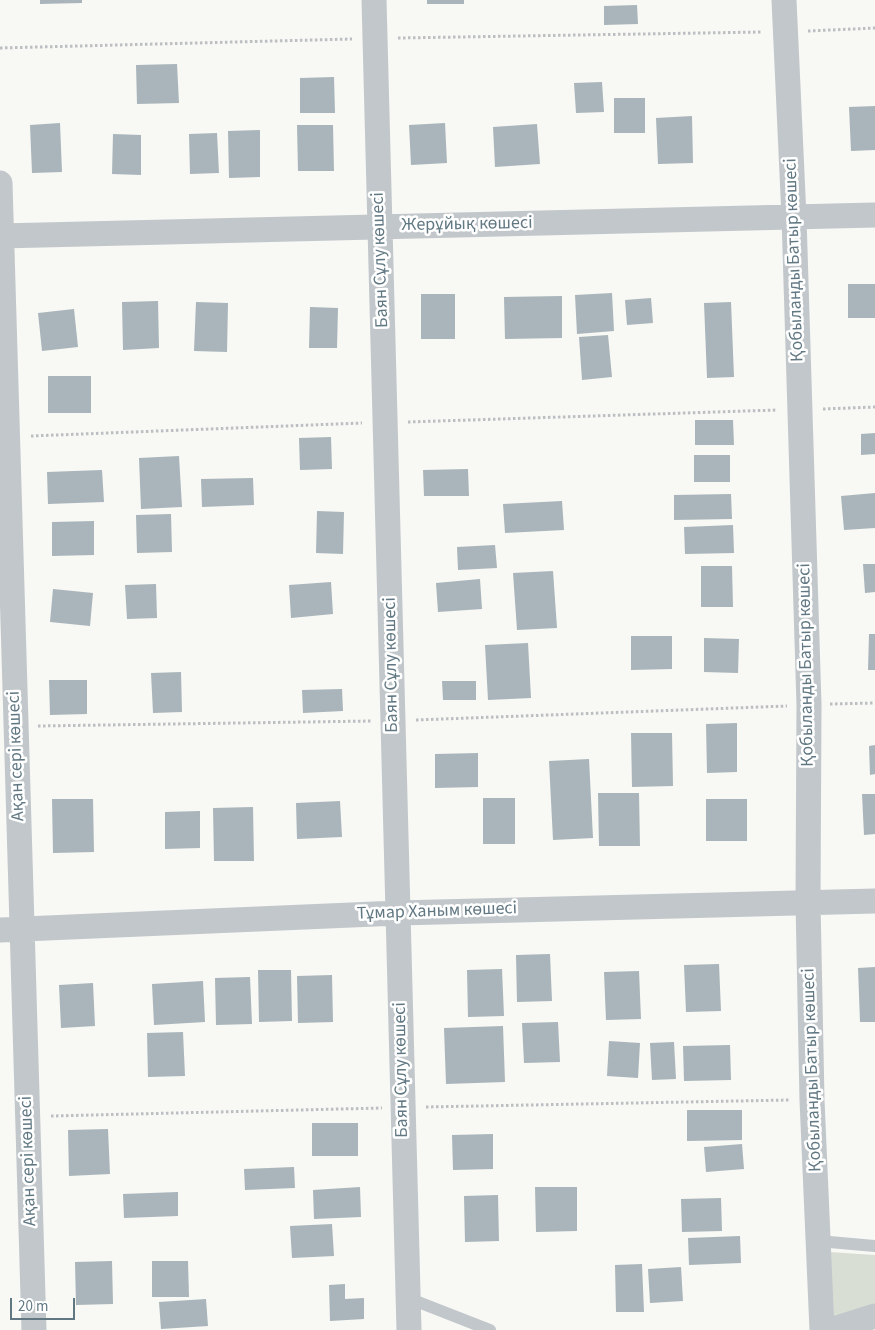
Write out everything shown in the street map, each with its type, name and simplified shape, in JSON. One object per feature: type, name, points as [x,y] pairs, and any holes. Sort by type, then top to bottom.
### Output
[{"type":"street","name":"Баян Сұлу көшесі","points":[[374,0],[409,1330]]},
{"type":"street","name":"Қобыланды Батыр көшесі","points":[[784,0],[794,217],[809,705],[808,902],[822,1330]]},
{"type":"street","name":"Ақан сері көшесі","points":[[0,183],[16,727],[11,930],[34,1330]]},
{"type":"street","name":"Жерұйық көшесі","points":[[1,236],[875,215]]},
{"type":"street","name":"Тұмар Ханым көшесі","points":[[11,930],[398,913],[875,900]]},
{"type":"street","points":[[831,1330],[875,1316]]},
{"type":"lane","points":[[818,1241],[875,1246]]},
{"type":"lane","points":[[408,1298],[490,1330]]},
{"type":"path","points":[[0,48],[375,38],[785,32],[875,28]]},
{"type":"path","points":[[8,436],[875,407]]},
{"type":"path","points":[[16,727],[393,720],[875,702]]},
{"type":"shaded area","points":[[830,1252],[875,1255],[875,1304],[833,1317]]},
{"type":"building","points":[[40,0],[82,0],[82,3],[40,4]]},
{"type":"building","points":[[427,0],[464,0],[464,4],[427,4]]},
{"type":"building","points":[[637,5],[638,24],[604,25],[604,6]]},
{"type":"building","points":[[177,64],[179,103],[137,104],[136,65]]},
{"type":"building","points":[[334,77],[335,113],[300,113],[300,78]]},
{"type":"building","points":[[602,82],[604,112],[576,113],[574,83]]},
{"type":"building","points":[[614,98],[645,98],[645,133],[614,133]]},
{"type":"building","points":[[875,106],[875,150],[851,151],[849,107]]},
{"type":"building","points":[[692,116],[693,163],[658,164],[656,118]]},
{"type":"building","points":[[60,123],[62,172],[32,173],[30,125]]},
{"type":"building","points":[[445,123],[447,163],[411,165],[409,125]]},
{"type":"building","points":[[537,124],[540,164],[495,167],[493,127]]},
{"type":"building","points":[[297,125],[333,125],[334,171],[298,171]]},
{"type":"building","points":[[260,130],[260,177],[229,178],[228,131]]},
{"type":"building","points":[[217,133],[219,173],[190,174],[189,134]]},
{"type":"building","points":[[113,134],[141,135],[141,175],[112,174]]},
{"type":"building","points":[[848,284],[875,284],[875,318],[848,318]]},
{"type":"building","points":[[612,293],[614,331],[577,334],[575,295]]},
{"type":"building","points":[[421,294],[455,294],[455,339],[421,339]]},
{"type":"building","points":[[562,296],[562,338],[505,339],[504,297]]},
{"type":"building","points":[[651,298],[653,323],[627,325],[625,300]]},
{"type":"building","points":[[158,301],[159,348],[123,350],[122,302]]},
{"type":"building","points":[[196,302],[228,303],[227,352],[194,351]]},
{"type":"building","points":[[731,302],[734,377],[707,378],[704,303]]},
{"type":"building","points":[[310,307],[338,308],[337,348],[309,348]]},
{"type":"building","points":[[74,309],[78,347],[42,351],[38,313]]},
{"type":"building","points":[[608,335],[612,377],[582,380],[579,337]]},
{"type":"building","points":[[48,376],[91,376],[91,413],[48,413]]},
{"type":"building","points":[[695,420],[733,420],[734,445],[695,445]]},
{"type":"building","points":[[875,433],[875,454],[861,455],[861,434]]},
{"type":"building","points":[[331,437],[332,469],[300,470],[299,438]]},
{"type":"building","points":[[694,455],[730,455],[730,482],[694,482]]},
{"type":"building","points":[[179,456],[182,507],[141,509],[139,458]]},
{"type":"building","points":[[468,469],[469,496],[424,496],[423,470]]},
{"type":"building","points":[[102,470],[104,502],[48,504],[47,472]]},
{"type":"building","points":[[253,478],[254,505],[202,507],[201,479]]},
{"type":"building","points":[[875,493],[875,528],[844,530],[841,496]]},
{"type":"building","points":[[731,494],[732,519],[674,520],[674,495]]},
{"type":"building","points":[[562,501],[564,530],[505,533],[503,504]]},
{"type":"building","points":[[317,511],[344,512],[343,554],[316,553]]},
{"type":"building","points":[[171,514],[172,552],[137,553],[136,515]]},
{"type":"building","points":[[94,521],[94,555],[52,556],[52,522]]},
{"type":"building","points":[[733,525],[734,553],[685,554],[684,527]]},
{"type":"building","points":[[495,545],[497,568],[458,570],[457,547]]},
{"type":"building","points":[[863,564],[875,564],[875,592],[865,593]]},
{"type":"building","points":[[701,566],[732,566],[733,607],[701,607]]},
{"type":"building","points":[[553,571],[557,628],[517,630],[513,573]]},
{"type":"building","points":[[480,579],[482,609],[438,612],[436,583]]},
{"type":"building","points":[[331,582],[333,614],[291,618],[289,585]]},
{"type":"building","points":[[156,584],[157,618],[127,619],[125,585]]},
{"type":"building","points":[[53,589],[93,593],[90,626],[50,622]]},
{"type":"building","points":[[869,634],[875,634],[875,670],[868,670]]},
{"type":"building","points":[[631,636],[672,636],[672,669],[631,670]]},
{"type":"building","points":[[704,638],[739,639],[738,673],[704,672]]},
{"type":"building","points":[[528,643],[531,698],[488,700],[485,645]]},
{"type":"building","points":[[181,672],[182,712],[153,713],[151,673]]},
{"type":"building","points":[[49,680],[87,680],[87,714],[50,715]]},
{"type":"building","points":[[442,681],[476,681],[476,700],[443,700]]},
{"type":"building","points":[[342,689],[343,711],[303,713],[302,690]]},
{"type":"building","points":[[737,723],[737,772],[707,773],[706,724]]},
{"type":"building","points":[[631,733],[672,733],[673,786],[632,787]]},
{"type":"building","points":[[875,745],[875,774],[870,775],[869,746]]},
{"type":"building","points":[[478,753],[478,787],[435,788],[435,754]]},
{"type":"building","points":[[589,759],[593,838],[553,840],[549,761]]},
{"type":"building","points":[[598,793],[639,793],[640,846],[599,846]]},
{"type":"building","points":[[862,794],[875,794],[875,834],[864,835]]},
{"type":"building","points":[[483,798],[515,798],[515,844],[483,844]]},
{"type":"building","points":[[52,799],[93,799],[94,852],[53,853]]},
{"type":"building","points":[[706,799],[747,799],[747,841],[706,841]]},
{"type":"building","points":[[340,801],[342,837],[297,839],[296,803]]},
{"type":"building","points":[[253,807],[254,861],[214,861],[213,808]]},
{"type":"building","points":[[200,811],[200,848],[165,849],[165,812]]},
{"type":"building","points":[[550,954],[552,1001],[517,1002],[516,955]]},
{"type":"building","points":[[719,964],[721,1011],[686,1012],[684,965]]},
{"type":"building","points":[[875,967],[875,1022],[860,1022],[858,968]]},
{"type":"building","points":[[502,969],[504,1016],[468,1017],[467,970]]},
{"type":"building","points":[[258,970],[291,970],[292,1021],[259,1022]]},
{"type":"building","points":[[639,971],[641,1019],[606,1020],[604,972]]},
{"type":"building","points":[[332,975],[333,1022],[298,1023],[297,976]]},
{"type":"building","points":[[250,977],[252,1024],[216,1025],[215,978]]},
{"type":"building","points":[[203,981],[205,1022],[154,1025],[152,984]]},
{"type":"building","points":[[93,983],[95,1026],[61,1028],[59,985]]},
{"type":"building","points":[[558,1022],[560,1062],[524,1063],[522,1023]]},
{"type":"building","points":[[503,1026],[505,1082],[446,1084],[444,1028]]},
{"type":"building","points":[[183,1032],[185,1076],[148,1077],[147,1033]]},
{"type":"building","points":[[609,1041],[640,1043],[638,1078],[607,1076]]},
{"type":"building","points":[[674,1042],[676,1079],[652,1080],[650,1043]]},
{"type":"building","points":[[730,1045],[731,1080],[684,1081],[683,1046]]},
{"type":"building","points":[[687,1110],[742,1110],[742,1140],[687,1141]]},
{"type":"building","points":[[312,1123],[358,1123],[358,1156],[312,1156]]},
{"type":"building","points":[[108,1129],[110,1174],[69,1176],[68,1130]]},
{"type":"building","points":[[493,1134],[493,1169],[453,1170],[452,1135]]},
{"type":"building","points":[[742,1144],[744,1169],[706,1172],[704,1147]]},
{"type":"building","points":[[294,1167],[295,1188],[245,1190],[244,1169]]},
{"type":"building","points":[[360,1187],[361,1217],[314,1219],[313,1190]]},
{"type":"building","points":[[535,1187],[577,1187],[577,1231],[536,1232]]},
{"type":"building","points":[[178,1192],[178,1216],[124,1218],[123,1194]]},
{"type":"building","points":[[498,1195],[499,1241],[465,1242],[464,1196]]},
{"type":"building","points":[[721,1198],[722,1231],[682,1232],[681,1199]]},
{"type":"building","points":[[332,1224],[334,1256],[292,1258],[290,1226]]},
{"type":"building","points":[[740,1236],[741,1263],[689,1265],[688,1238]]},
{"type":"building","points":[[112,1261],[113,1304],[76,1305],[75,1262]]},
{"type":"building","points":[[152,1261],[188,1261],[189,1297],[152,1297]]},
{"type":"building","points":[[642,1264],[644,1312],[616,1312],[615,1265]]},
{"type":"building","points":[[681,1267],[683,1301],[650,1303],[648,1269]]},
{"type":"building","points":[[345,1284],[345,1299],[364,1298],[364,1319],[330,1321],[329,1285]]},
{"type":"building","points":[[206,1299],[208,1326],[161,1329],[159,1302]]}]
